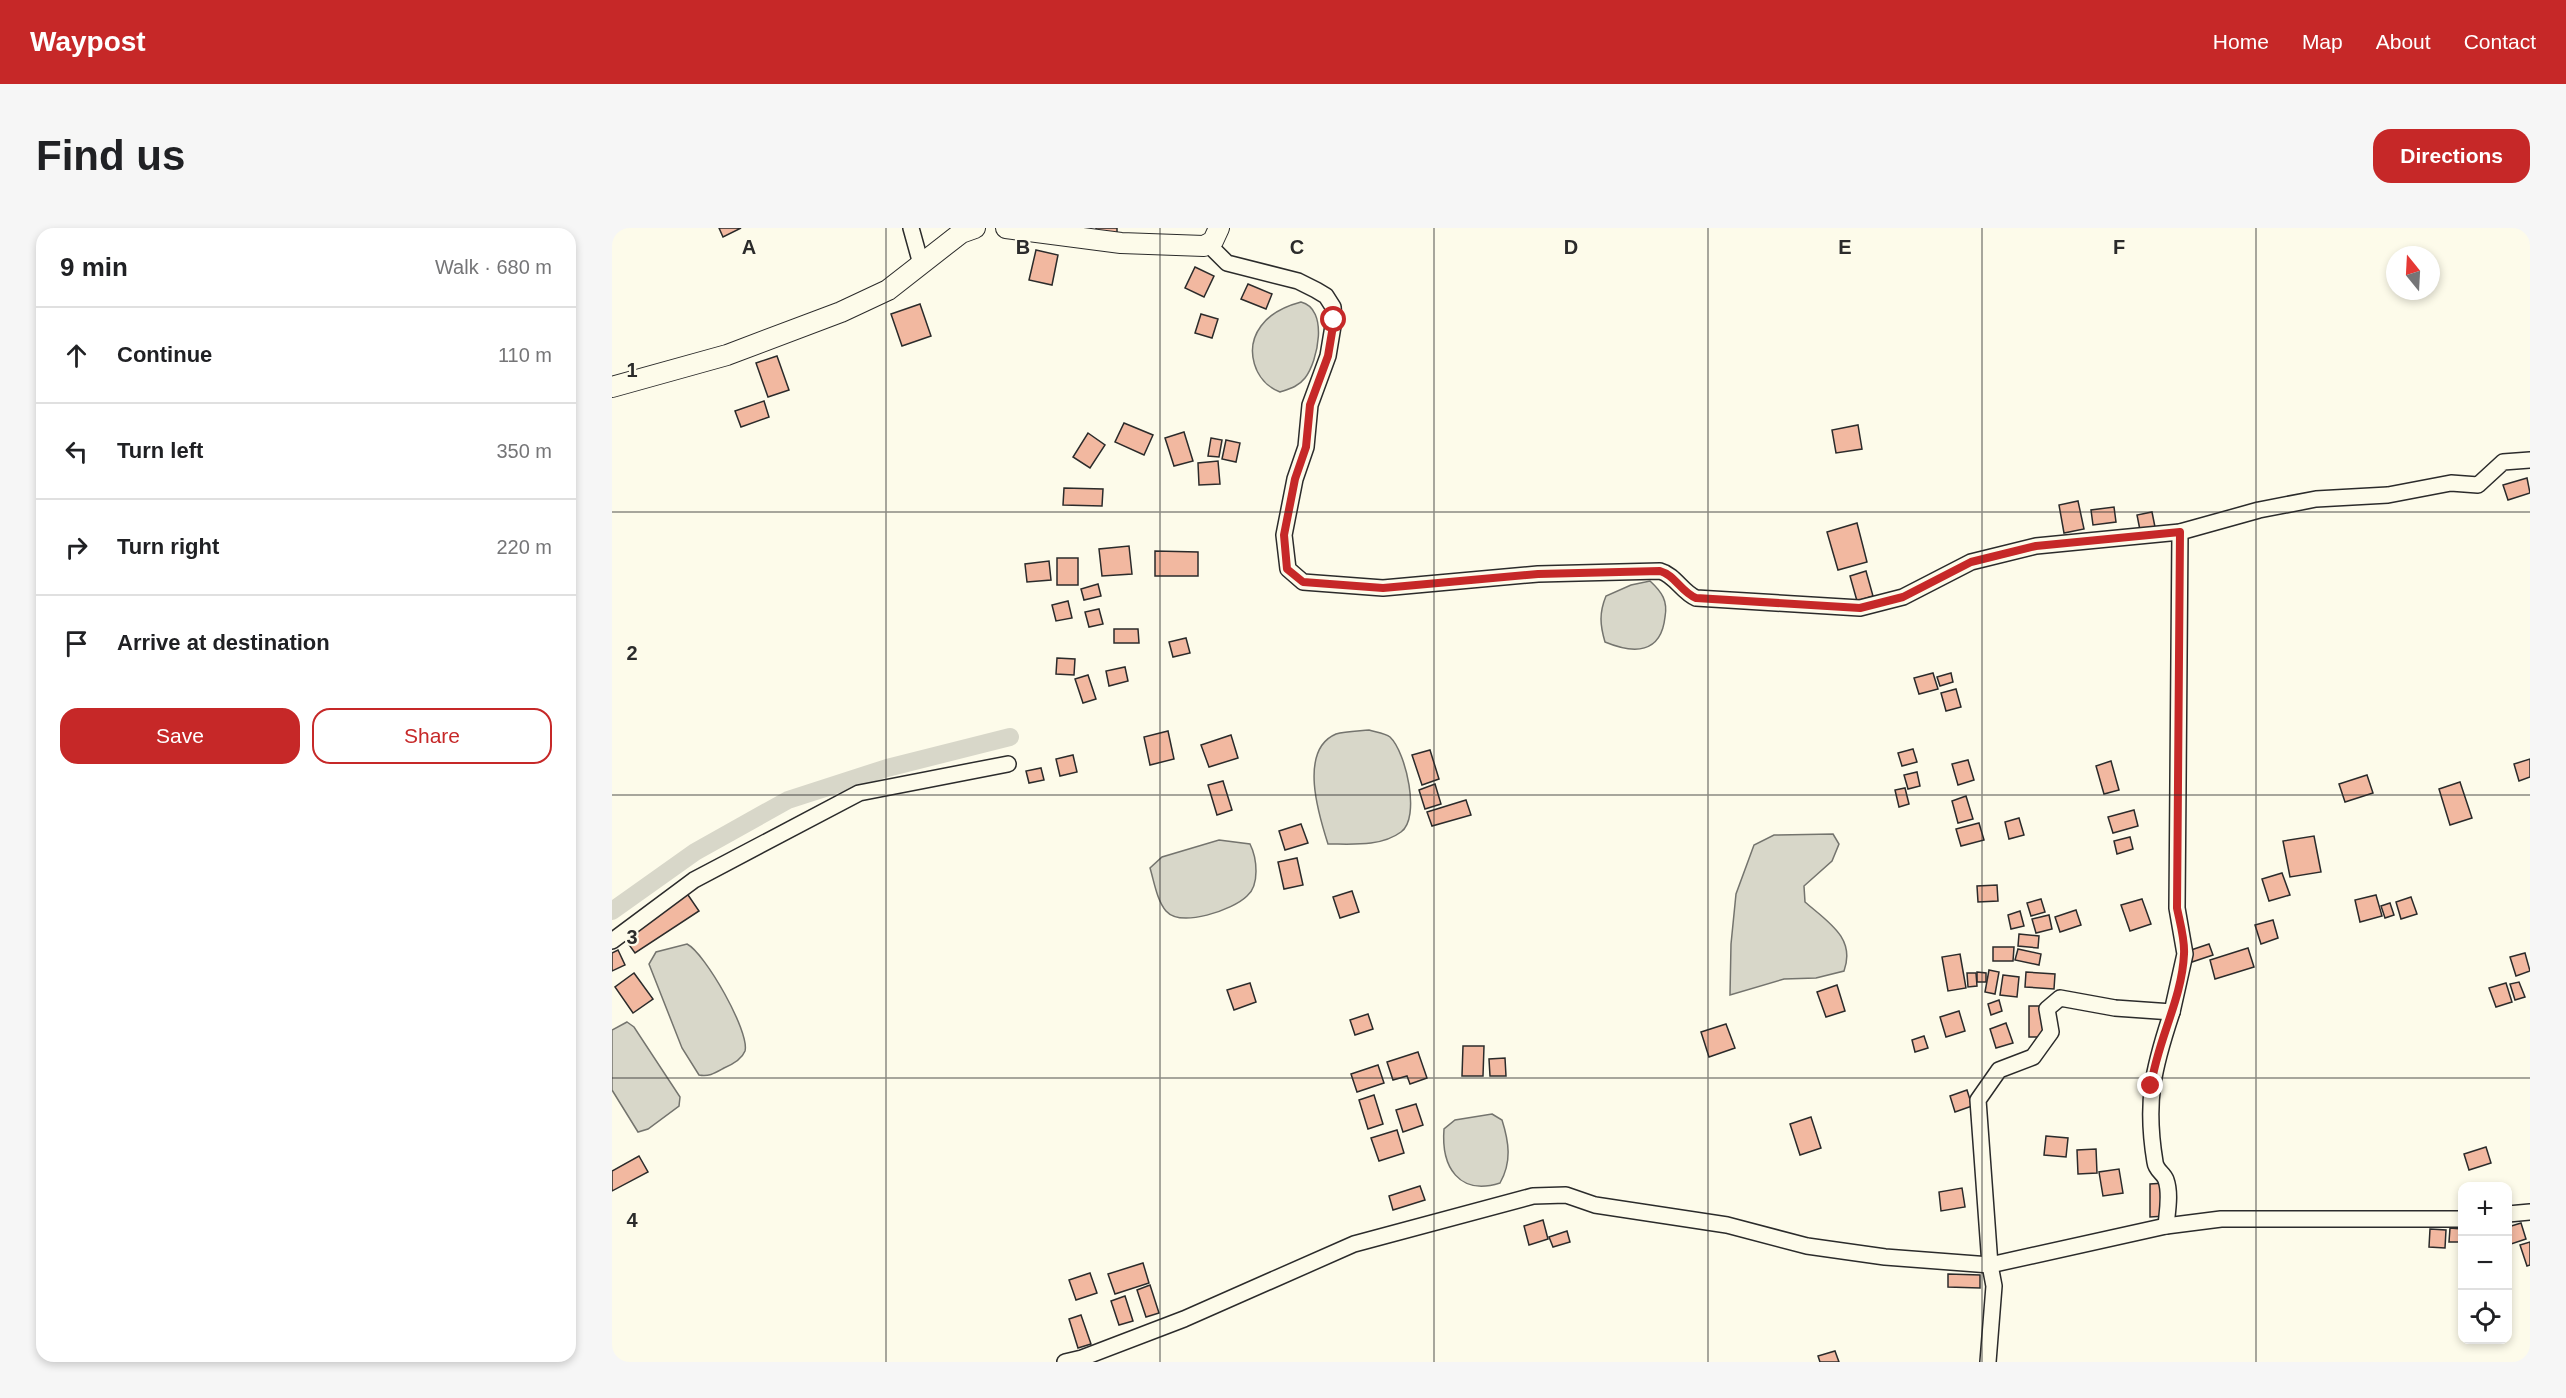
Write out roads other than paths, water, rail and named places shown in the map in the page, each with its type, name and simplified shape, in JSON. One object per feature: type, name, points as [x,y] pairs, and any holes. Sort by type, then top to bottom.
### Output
[{"type":"street","points":[[911,228],[921,264]]},
{"type":"street","points":[[612,387],[727,355],[841,312],[888,290],[961,233],[975,228]]},
{"type":"street","points":[[1006,228],[1121,243],[1209,245],[1227,263],[1298,281],[1326,296],[1333,307],[1334,320],[1328,356],[1310,405],[1306,447],[1295,479],[1284,535],[1287,569],[1303,582],[1383,588],[1538,574],[1660,571],[1667,572],[1689,595],[1696,598],[1860,608],[1903,597],[1971,562],[2036,546],[2180,532],[2259,510],[2316,499],[2388,495],[2451,483],[2478,485],[2503,462],[2530,460]]},
{"type":"street","points":[[1209,245],[1219,228]]},
{"type":"street","points":[[2166,1227],[2168,1188],[2166,1178],[2155,1166],[2149,1108],[2155,1062],[2172,1012],[2185,954],[2177,908],[2180,532]]},
{"type":"street","points":[[612,941],[694,880],[859,794],[1008,764]]},
{"type":"street","points":[[1988,1362],[1994,1287],[1990,1265],[1978,1100],[1999,1070],[2033,1057],[2051,1032],[2047,1009],[2060,998],[2115,1008],[2172,1012]]},
{"type":"street","points":[[1065,1362],[1082,1358],[1184,1319],[1354,1244],[1533,1196],[1566,1195],[1595,1205],[1728,1225],[1807,1246],[1885,1257],[1990,1265],[2166,1227],[2221,1220],[2458,1219]]},
{"type":"street","points":[[2512,1214],[2530,1212]]},
{"type":"waterway","points":[[612,911],[695,852],[788,800],[887,768],[1010,737]]}]
